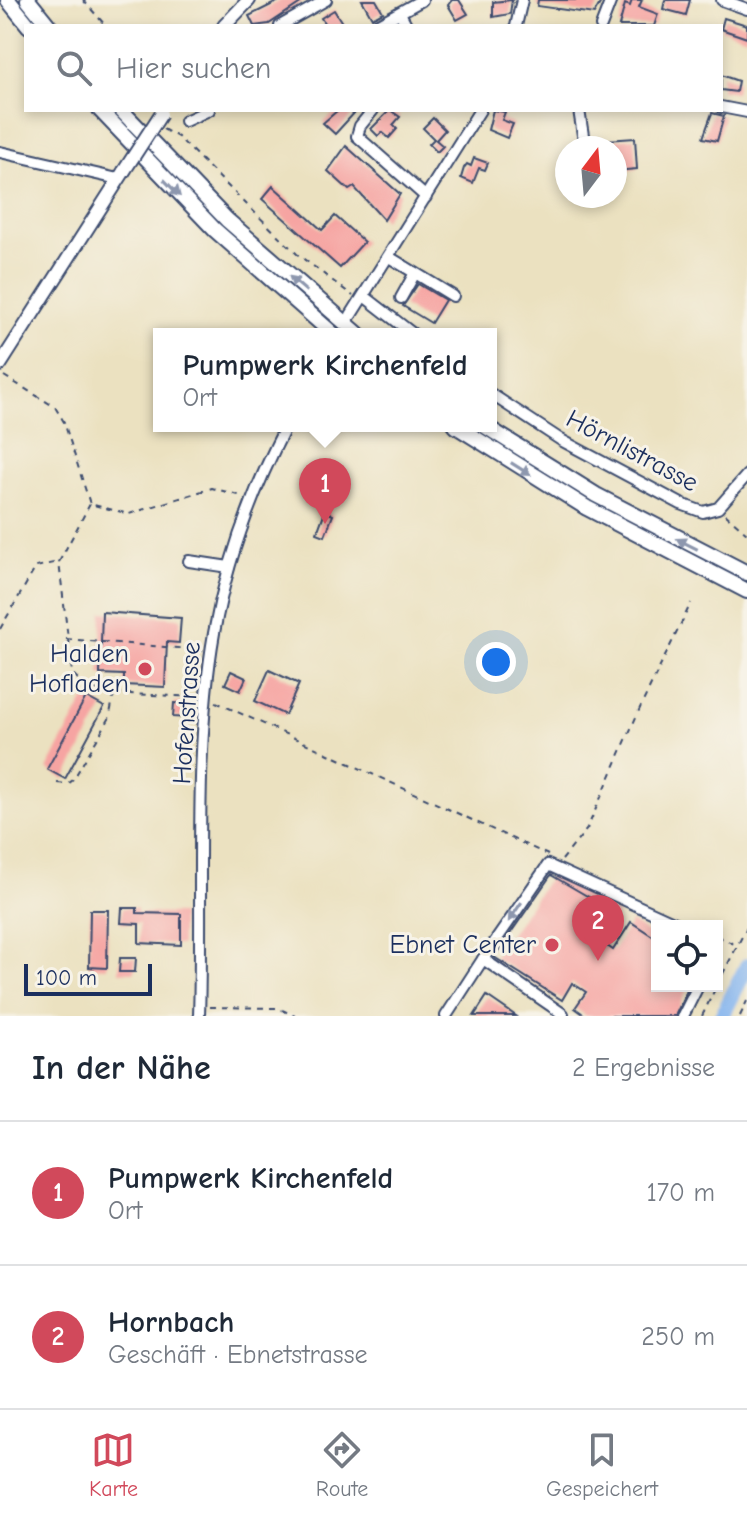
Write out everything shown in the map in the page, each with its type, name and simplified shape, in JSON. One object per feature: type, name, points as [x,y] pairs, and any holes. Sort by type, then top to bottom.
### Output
[{"type":"highway","points":[[8,0],[27,24]]},
{"type":"highway","points":[[28,0],[47,24]]},
{"type":"highway","points":[[102,112],[215,230],[326,328]]},
{"type":"highway","points":[[123,112],[227,220],[351,328]]},
{"type":"highway","points":[[466,432],[598,515],[747,591]]},
{"type":"highway","points":[[495,432],[596,495],[747,573]]},
{"type":"main road","points":[[226,24],[249,0]]},
{"type":"main road","points":[[0,365],[161,116]]},
{"type":"street","points":[[284,24],[326,0]]},
{"type":"street","points":[[379,24],[422,0]]},
{"type":"street","points":[[516,24],[522,0]]},
{"type":"street","points":[[602,24],[611,0]]},
{"type":"street","points":[[722,0],[747,9]]},
{"type":"street","points":[[400,13],[406,24]]},
{"type":"street","points":[[723,107],[747,112]]},
{"type":"street","points":[[185,121],[205,112]]},
{"type":"street","points":[[371,112],[360,126],[357,136],[426,197]]},
{"type":"street","points":[[351,315],[479,112]]},
{"type":"street","points":[[579,112],[583,136]]},
{"type":"street","points":[[0,152],[121,175]]},
{"type":"street","points":[[389,257],[453,296]]},
{"type":"street","points":[[401,298],[415,273]]},
{"type":"street","points":[[362,299],[404,328]]},
{"type":"street","name":"Hörnlistrasse","points":[[497,398],[561,440],[681,504],[703,512],[718,508],[747,475]]},
{"type":"street","name":"Hofenstrasse","points":[[200,1011],[206,698],[212,651],[229,567],[250,500],[283,432]]},
{"type":"street","points":[[189,561],[229,567]]},
{"type":"street","points":[[446,1016],[548,865],[669,920]]},
{"type":"street","points":[[483,959],[562,1015]]},
{"type":"street","points":[[683,1016],[695,992]]},
{"type":"path","points":[[83,0],[104,24]]},
{"type":"path","points":[[161,116],[178,137],[297,254],[362,299]]},
{"type":"path","points":[[0,374],[55,407],[64,422],[90,504],[59,562],[72,673],[87,688],[206,698],[547,854]]},
{"type":"path","points":[[90,504],[129,514],[212,488],[250,500]]},
{"type":"path","points":[[718,508],[747,533]]},
{"type":"path","points":[[0,629],[36,567],[59,562]]},
{"type":"path","points":[[561,861],[587,829],[640,708],[691,603]]},
{"type":"path","points":[[66,639],[212,651]]},
{"type":"path","points":[[57,783],[68,784],[73,780],[109,719],[114,692]]},
{"type":"path","points":[[723,974],[747,927]]},
{"type":"path","points":[[723,939],[737,945]]},
{"type":"path","points":[[702,1016],[714,992]]},
{"type":"path","points":[[740,1016],[747,1001]]},
{"type":"path","points":[[200,1011],[278,1008],[295,1016]]},
{"type":"building","points":[[281,0],[305,0],[269,24],[253,24],[249,16]]},
{"type":"building","points":[[362,0],[376,0],[383,12],[372,18]]},
{"type":"building","points":[[452,0],[459,0],[468,14],[457,20],[448,5]]},
{"type":"building","points":[[512,0],[510,14],[493,17],[493,2]]},
{"type":"building","points":[[538,0],[602,0],[594,14],[537,6]]},
{"type":"building","points":[[632,0],[642,0],[639,7],[658,14],[655,24],[620,24],[625,4],[630,6]]},
{"type":"building","points":[[665,0],[690,0],[686,15],[663,9]]},
{"type":"building","points":[[334,10],[343,24],[325,24],[321,18]]},
{"type":"building","points":[[724,18],[747,25],[747,38],[723,30]]},
{"type":"building","points":[[723,76],[738,81],[736,92],[723,90]]},
{"type":"building","points":[[336,112],[355,112],[335,134],[323,123]]},
{"type":"building","points":[[388,112],[400,117],[393,125],[397,129],[389,138],[382,132],[378,136],[371,129]]},
{"type":"building","points":[[492,112],[505,112],[502,120],[513,124],[507,138],[488,130]]},
{"type":"building","points":[[712,113],[724,116],[717,141],[703,138]]},
{"type":"building","points":[[433,118],[445,130],[436,140],[443,146],[437,152],[429,144],[434,139],[423,128]]},
{"type":"building","points":[[635,138],[637,169],[627,170],[627,139]]},
{"type":"building","points":[[346,146],[400,194],[384,220],[354,187],[349,190],[328,171]]},
{"type":"building","points":[[474,158],[488,163],[485,170],[479,168],[473,183],[461,178],[464,168],[467,164],[471,166]]},
{"type":"building","points":[[273,186],[322,230],[335,216],[364,242],[340,268],[262,199]]},
{"type":"building","points":[[418,284],[445,300],[431,323],[403,306]]},
{"type":"building","points":[[325,511],[333,515],[325,536],[317,533]]},
{"type":"building","points":[[102,612],[181,618],[179,643],[167,642],[165,687],[124,685],[124,675],[100,674]]},
{"type":"building","points":[[269,670],[299,684],[285,715],[255,701]]},
{"type":"building","points":[[231,671],[246,678],[240,691],[225,684]]},
{"type":"building","points":[[86,697],[104,707],[65,779],[47,769]]},
{"type":"building","points":[[174,703],[190,704],[189,718],[173,717]]},
{"type":"building","name":"Ebnet Center","points":[[551,875],[618,914],[600,941],[613,950],[631,922],[651,935],[651,992],[686,992],[675,1016],[586,1016],[575,1008],[586,992],[572,983],[562,1000],[494,957]]},
{"type":"building","points":[[122,908],[137,908],[137,913],[181,914],[181,945],[139,943],[139,924],[121,923]]},
{"type":"building","points":[[90,910],[108,910],[107,968],[89,967]]},
{"type":"building","points":[[120,958],[136,958],[135,972],[119,972]]},
{"type":"building","points":[[487,996],[516,1016],[474,1016]]},
{"type":"waterway","points":[[722,1016],[747,966]]},
{"type":"place","name":"Pumpwerk Kirchenfeld","points":[[325,524]]},
{"type":"place","name":"Halden Hofladen","points":[[145,669]]},
{"type":"place","name":"Ebnet Center","points":[[552,945]]},
{"type":"place","name":"Hornbach","points":[[598,961]]}]
